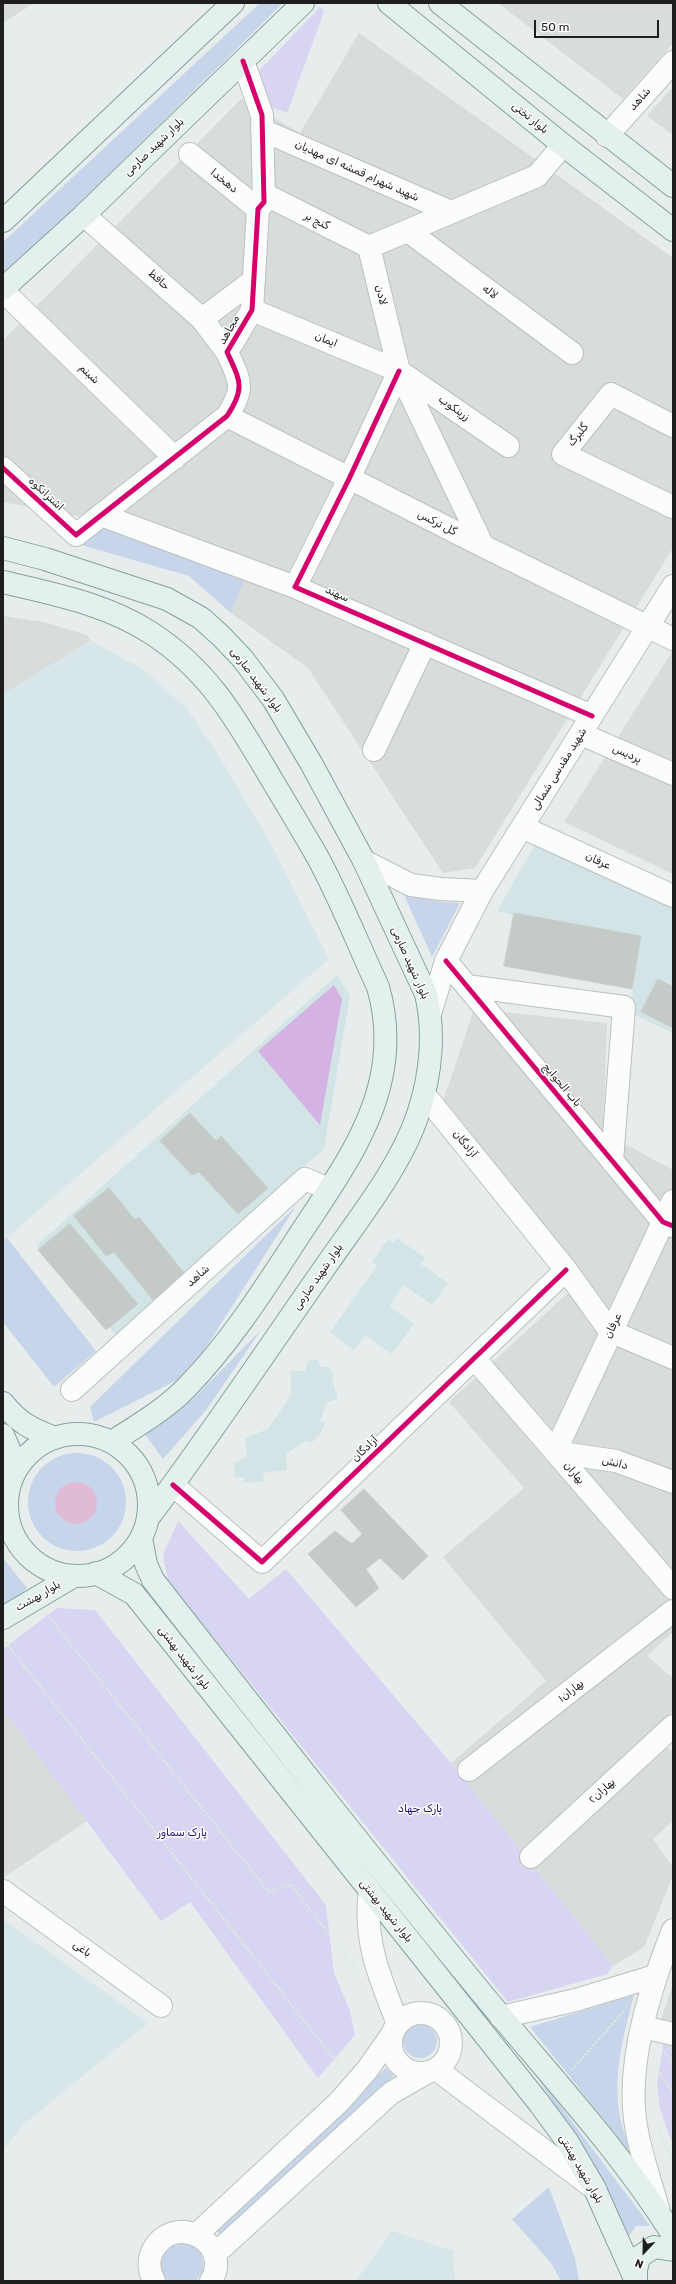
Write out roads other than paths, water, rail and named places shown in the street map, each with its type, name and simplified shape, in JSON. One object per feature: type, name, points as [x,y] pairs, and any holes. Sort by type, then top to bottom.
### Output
[{"type":"main road","points":[[3,221],[233,3]]},
{"type":"main road","name":"بلوار شهید صارمی","points":[[3,290],[84,215],[303,3]]},
{"type":"main road","name":"بلوار تختی","points":[[389,3],[563,145],[673,230]]},
{"type":"main road","points":[[440,3],[607,136],[673,186]]},
{"type":"main road","name":"بلوار شهید صارمی","points":[[3,548],[45,559],[155,594],[182,606],[200,618],[242,658],[273,699],[312,763],[364,861],[426,994],[430,1014],[431,1040],[424,1094],[408,1139],[392,1167],[173,1485],[149,1517]]},
{"type":"main road","points":[[3,582],[85,603],[129,620],[150,632],[194,665],[214,689],[241,728],[317,857],[378,987],[384,1010],[386,1050],[382,1073],[372,1108],[357,1140],[329,1189],[275,1273],[214,1357],[186,1388],[160,1410],[112,1442]]},
{"type":"main road","points":[[3,1403],[14,1417],[31,1429],[56,1438]]},
{"type":"main road","points":[[3,1435],[9,1449],[9,1485],[7,1504],[9,1522],[16,1539],[26,1553],[40,1565],[56,1572],[74,1576],[96,1573],[120,1563],[132,1552],[142,1538],[149,1517],[149,1495],[143,1474],[130,1456],[112,1442],[94,1436],[75,1434],[56,1438],[38,1446],[24,1458],[9,1485]]},
{"type":"main road","name":"بلوار شهید بهشتی","points":[[142,1538],[146,1564],[153,1580],[337,1816],[501,2017],[560,2084],[596,2128],[666,2218],[673,2235]]},
{"type":"main road","name":"بلوار شهید بهشتی","points":[[96,1573],[134,1594],[539,2103],[568,2142],[595,2189],[636,2281]]},
{"type":"main road","name":"بلوار بهشت","points":[[3,1618],[74,1576]]},
{"type":"main road","points":[[636,2281],[636,2270],[639,2257],[654,2248],[673,2250]]},
{"type":"street","name":"مجاهد","points":[[76,535],[227,416],[238,400],[240,380],[227,352],[252,310],[261,201],[262,115],[243,61]]},
{"type":"street","name":"شاهد","points":[[607,136],[673,62]]},
{"type":"street","name":"شهید شهرام قمشه ای مهدیان","points":[[262,130],[451,212]]},
{"type":"street","points":[[369,247],[537,176],[563,145]]},
{"type":"street","name":"دهخدا","points":[[190,154],[261,201]]},
{"type":"street","name":"گنج بر","points":[[261,201],[369,247]]},
{"type":"street","name":"حافظ","points":[[84,215],[202,319],[227,352]]},
{"type":"street","name":"لاله","points":[[408,231],[572,353]]},
{"type":"street","name":"لادن","points":[[369,247],[399,371],[483,546]]},
{"type":"street","points":[[202,319],[254,280]]},
{"type":"street","name":"شبنم","points":[[3,290],[175,458]]},
{"type":"street","name":"ایمان","points":[[252,310],[399,371]]},
{"type":"street","points":[[295,587],[349,479],[399,371]]},
{"type":"street","name":"زرینکوب","points":[[399,371],[508,446]]},
{"type":"street","name":"گلبرگ","points":[[673,426],[611,394],[562,454],[673,506]]},
{"type":"street","name":"گل نرکس","points":[[227,416],[349,479],[673,639]]},
{"type":"street","name":"اشترانکوه","points":[[3,468],[76,535]]},
{"type":"street","name":"سهند","points":[[101,516],[295,587],[425,643],[586,725]]},
{"type":"street","name":"شهید مقدسی شمالی","points":[[430,1014],[446,961],[482,891],[673,586]]},
{"type":"street","points":[[374,750],[425,643]]},
{"type":"street","name":"پردیس","points":[[586,725],[673,774]]},
{"type":"street","name":"عرفان","points":[[522,827],[673,896]]},
{"type":"street","points":[[364,861],[411,885],[441,889],[482,891]]},
{"type":"street","name":"باب الحوایج","points":[[446,961],[612,1161],[668,1224]]},
{"type":"street","points":[[467,986],[624,1007],[612,1161]]},
{"type":"street","name":"آزادگان","points":[[424,1094],[566,1270],[610,1331]]},
{"type":"street","name":"شاهد","points":[[72,1390],[305,1179],[329,1189]]},
{"type":"street","name":"عرفان","points":[[555,1452],[610,1331],[668,1224],[673,1201]]},
{"type":"street","name":"آزادگان","points":[[173,1485],[262,1562],[566,1270]]},
{"type":"street","points":[[610,1331],[673,1358]]},
{"type":"street","name":"بهاران","points":[[474,1358],[673,1588]]},
{"type":"street","name":"دانش","points":[[555,1452],[616,1461],[673,1482]]},
{"type":"street","name":"بهاران۱","points":[[469,1770],[673,1611]]},
{"type":"street","name":"بهاران۲","points":[[531,1857],[672,1728]]},
{"type":"street","name":"باغی","points":[[3,1891],[161,2006]]},
{"type":"street","points":[[370,1891],[367,1914],[369,1937],[395,2029],[392,2047],[397,2060],[403,2067],[412,2072],[432,2070],[595,2189]]},
{"type":"street","points":[[666,2218],[638,2138],[634,2108],[641,2034],[662,1971],[673,1930]]},
{"type":"street","points":[[501,2017],[576,2000],[662,1971]]},
{"type":"street","points":[[196,2234],[340,2101],[405,2017],[415,2013],[425,2013],[435,2016],[443,2022],[449,2030],[452,2040],[451,2050],[447,2059],[432,2070],[391,2093],[214,2255]]},
{"type":"street","points":[[641,2034],[673,2034]]},
{"type":"street","points":[[154,2281],[149,2266],[151,2255],[156,2245],[164,2237],[174,2233],[185,2232],[196,2234],[210,2246],[214,2255],[216,2266],[211,2281]]},
{"type":"park label","name":"پارک جهاد","points":[[420,1809]]},
{"type":"park label","name":"پارک سماور","points":[[182,1833]]}]
